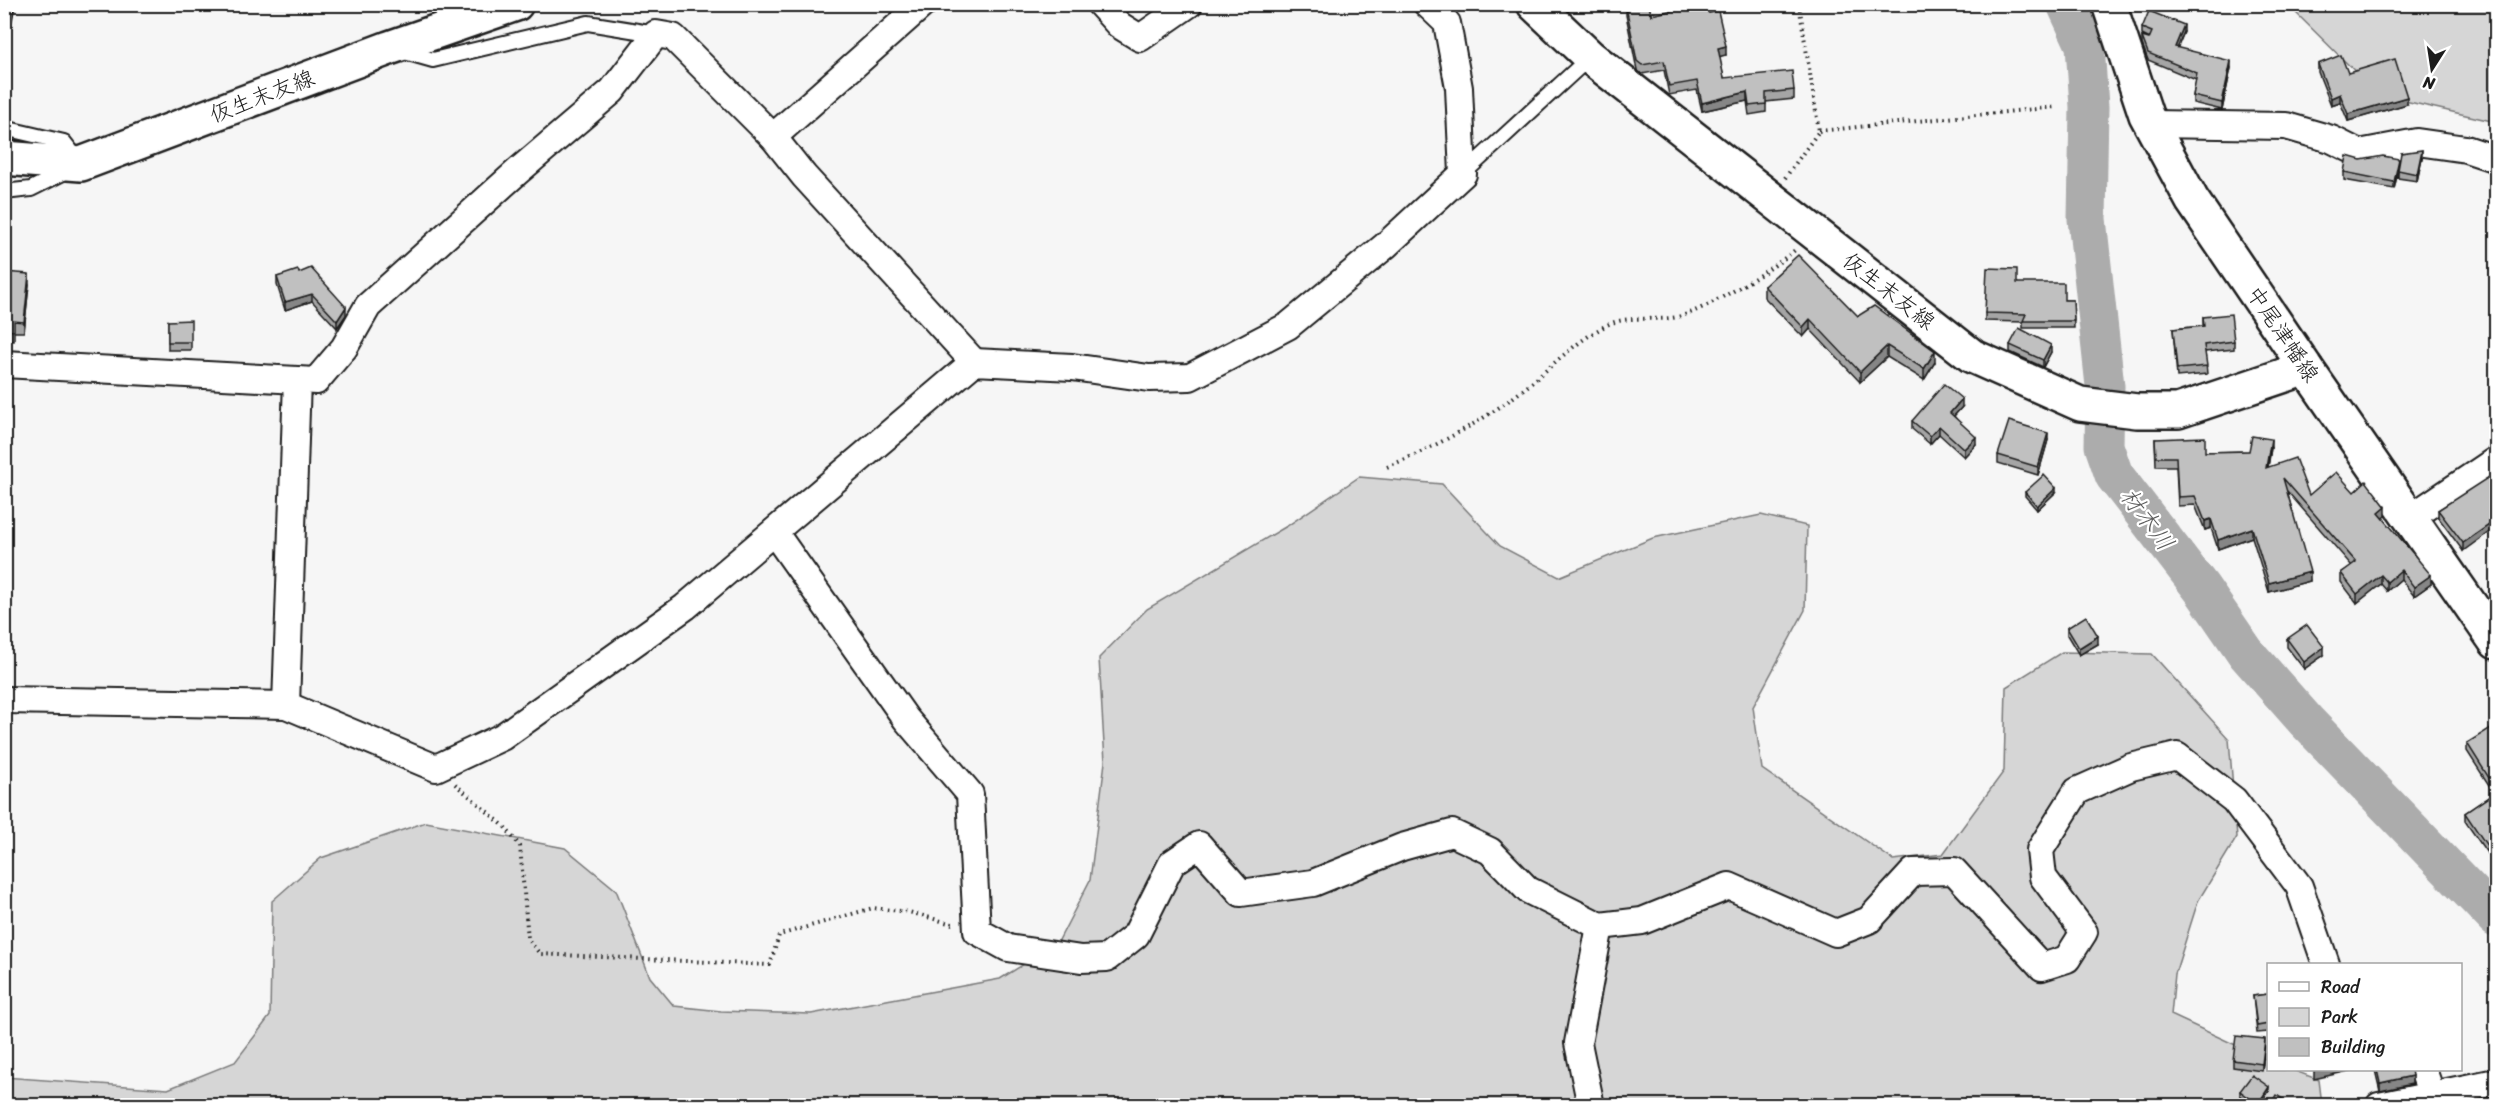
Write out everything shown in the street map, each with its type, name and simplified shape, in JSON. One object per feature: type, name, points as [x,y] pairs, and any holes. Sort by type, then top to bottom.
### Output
[{"type":"main road","name":"仮生末友線","points":[[4,158],[81,164],[389,48],[516,4]]},
{"type":"main road","name":"仮生末友線","points":[[1534,4],[1590,57],[1972,356],[2080,404],[2137,411],[2178,411],[2306,368]]},
{"type":"main road","name":"中尾津幡線","points":[[2109,4],[2151,124],[2192,200],[2496,642]]},
{"type":"street","points":[[773,137],[923,4]]},
{"type":"street","points":[[1100,4],[1119,25],[1140,38],[1189,4]]},
{"type":"street","points":[[4,700],[286,705],[436,768],[502,737],[685,608],[974,362],[1072,368],[1149,378],[1190,377],[1288,326],[1385,246],[1463,174],[1459,88],[1447,23],[1427,4]]},
{"type":"street","points":[[4,364],[316,381],[344,348],[368,306],[517,172],[612,92],[656,34],[673,37],[773,137],[804,176],[974,362]]},
{"type":"street","points":[[2151,124],[2286,126],[2331,139],[2359,153],[2417,142],[2466,149],[2496,159]]},
{"type":"street","points":[[286,705],[297,380]]},
{"type":"street","points":[[2410,518],[2496,460]]},
{"type":"street","points":[[774,532],[906,719],[970,794],[977,931],[1008,948],[1081,959],[1107,958],[1136,935],[1172,863],[1199,845],[1241,893],[1313,883],[1402,847],[1452,832],[1490,851],[1528,890],[1600,926],[1642,921],[1729,886],[1836,933],[1869,920],[1913,872],[1954,871],[2042,967],[2067,959],[2084,932],[2043,877],[2040,850],[2077,791],[2131,767],[2177,756],[2234,800],[2299,886],[2326,963]]},
{"type":"street","points":[[1591,1106],[1578,1043],[1600,926]]},
{"type":"street","points":[[2422,1071],[2432,1095]]},
{"type":"street","points":[[2379,1106],[2496,1082]]},
{"type":"lane","points":[[4,18],[7,4]]},
{"type":"lane","points":[[389,48],[433,60],[588,23],[656,34]]},
{"type":"lane","points":[[1463,174],[1590,57]]},
{"type":"lane","points":[[4,128],[64,142],[81,164],[31,189],[4,192]]},
{"type":"path","points":[[1771,198],[1819,130],[1799,4]]},
{"type":"path","points":[[1819,130],[2055,107]]},
{"type":"path","points":[[1387,467],[1471,426],[1516,395],[1568,349],[1607,325],[1637,317],[1681,316],[1722,297],[1791,254],[1814,232]]},
{"type":"path","points":[[436,768],[504,826],[520,846],[528,939],[540,954],[770,965],[779,935],[873,908],[909,912],[977,931]]},
{"type":"green space","points":[[2292,5],[2496,5],[2496,122],[2379,95],[2292,9]]},
{"type":"green space","points":[[1359,477],[1442,484],[1500,546],[1559,577],[1653,538],[1761,515],[1807,526],[1805,610],[1753,707],[1762,769],[1893,860],[1943,854],[2004,771],[2006,687],[2062,652],[2152,654],[2229,739],[2237,837],[2198,901],[2175,974],[2171,1015],[2267,1060],[2267,1071],[2296,1071],[2319,1080],[2322,1105],[5,1106],[4,1077],[168,1089],[235,1062],[270,1016],[272,901],[321,858],[426,822],[565,848],[616,890],[650,977],[674,1006],[721,1011],[811,1014],[1000,979],[1057,944],[1090,880],[1105,762],[1099,658],[1147,609],[1287,526]]},
{"type":"building","points":[[1649,4],[1651,15],[1707,4],[1709,13],[1718,11],[1726,46],[1718,48],[1724,78],[1792,71],[1794,90],[1766,93],[1766,104],[1749,106],[1747,92],[1702,103],[1697,81],[1669,86],[1664,61],[1642,65],[1637,61],[1626,7]]},
{"type":"building","points":[[2149,11],[2184,25],[2175,47],[2231,61],[2222,103],[2193,96],[2197,73],[2148,53],[2142,37],[2149,39],[2152,32],[2142,28]]},
{"type":"building","points":[[2341,55],[2348,73],[2395,59],[2407,97],[2348,114],[2340,94],[2331,98],[2318,64]]},
{"type":"building","points":[[2422,150],[2417,174],[2398,170],[2401,153]]},
{"type":"building","points":[[2347,156],[2361,160],[2383,156],[2399,159],[2394,182],[2344,172]]},
{"type":"building","points":[[1798,255],[1858,316],[1874,306],[1935,351],[1924,369],[1887,346],[1860,372],[1810,319],[1803,327],[1764,286]]},
{"type":"building","points":[[311,268],[346,307],[337,321],[312,294],[285,302],[277,277]]},
{"type":"building","points":[[1987,268],[2017,269],[2017,283],[2064,283],[2064,300],[2073,300],[2074,321],[2023,321],[2026,314],[1985,313]]},
{"type":"building","points":[[4,272],[29,274],[24,322],[14,321],[14,331],[4,330]]},
{"type":"building","points":[[2231,314],[2234,341],[2204,345],[2207,366],[2177,369],[2173,329],[2204,326],[2203,317]]},
{"type":"building","points":[[191,320],[191,342],[168,342],[168,321]]},
{"type":"building","points":[[2019,328],[2051,345],[2043,360],[2010,345]]},
{"type":"building","points":[[1944,384],[1962,399],[1950,413],[1976,437],[1964,449],[1939,426],[1930,436],[1912,421]]},
{"type":"building","points":[[2009,421],[2048,433],[2038,467],[1998,455]]},
{"type":"building","points":[[2252,436],[2271,439],[2266,468],[2295,458],[2309,495],[2336,472],[2354,492],[2366,481],[2386,507],[2379,513],[2431,575],[2414,587],[2401,570],[2387,582],[2381,575],[2357,594],[2341,573],[2356,562],[2283,478],[2310,572],[2269,583],[2252,528],[2218,540],[2211,519],[2205,521],[2195,496],[2178,497],[2176,457],[2156,457],[2155,439],[2205,437],[2205,452],[2249,451]]},
{"type":"building","points":[[2495,473],[2496,520],[2463,543],[2438,510]]},
{"type":"building","points":[[2044,475],[2056,488],[2037,506],[2025,492]]},
{"type":"building","points":[[2086,616],[2098,636],[2079,648],[2067,628]]},
{"type":"building","points":[[2307,625],[2324,647],[2304,662],[2287,639]]},
{"type":"building","points":[[2494,726],[2496,730],[2496,789],[2467,743]]},
{"type":"building","points":[[2490,796],[2496,806],[2496,839],[2487,846],[2465,813]]},
{"type":"building","points":[[2267,994],[2267,1024],[2257,1026],[2253,996]]},
{"type":"building","points":[[2236,1036],[2265,1039],[2262,1064],[2233,1060]]},
{"type":"building","points":[[2377,1071],[2411,1071],[2412,1076],[2380,1083]]},
{"type":"building","points":[[2252,1075],[2269,1087],[2258,1104],[2240,1091]]},
{"type":"building","points":[[2277,1095],[2292,1106],[2270,1106]]},
{"type":"waterway","name":"材木川","points":[[2066,4],[2085,45],[2089,107],[2087,219],[2105,386],[2104,446],[2114,475],[2202,589],[2246,653],[2306,721],[2496,918]]}]
